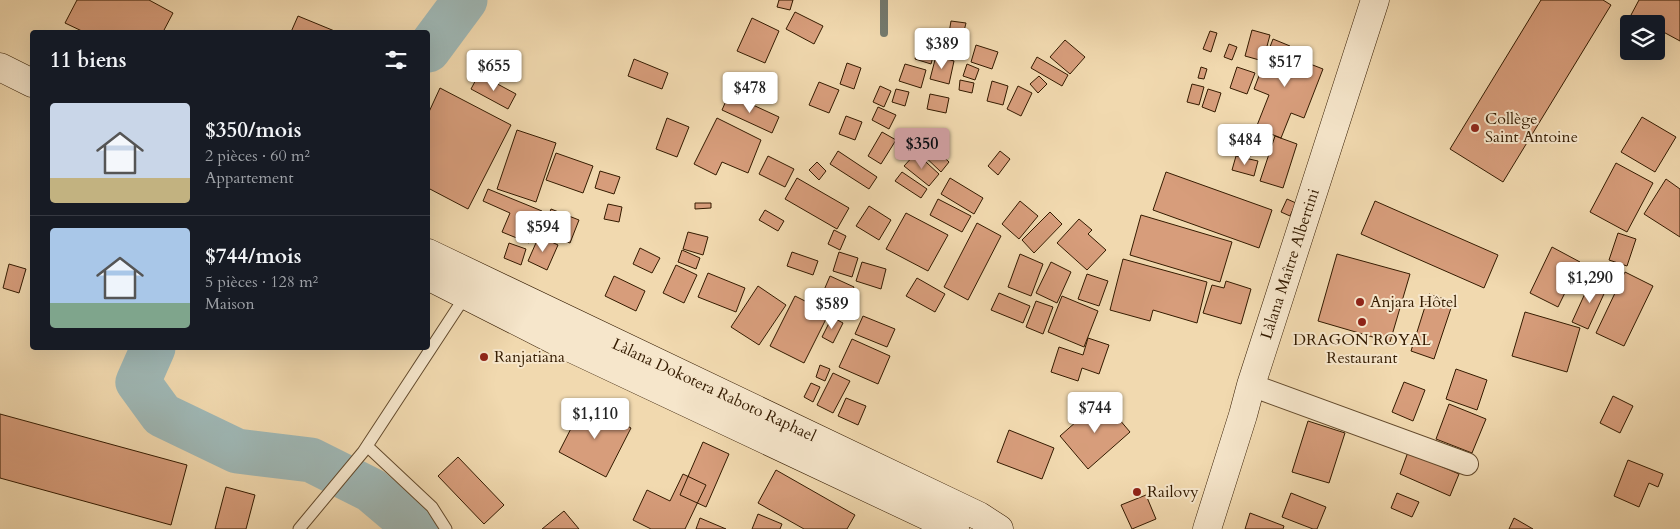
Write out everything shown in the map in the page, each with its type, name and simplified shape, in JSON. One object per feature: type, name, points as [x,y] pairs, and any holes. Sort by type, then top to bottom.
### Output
[{"type":"main road","name":"Làlana Maître Albertini","points":[[1207,529],[1251,385],[1375,0]]},
{"type":"main road","points":[[0,49],[30,64]]},
{"type":"main road","points":[[0,67],[30,82]]},
{"type":"main road","name":"Làlana Dokotera Raboto Raphael","points":[[430,254],[564,332],[955,529]]},
{"type":"main road","name":"Làlana Dokotera Raboto Raphael","points":[[430,277],[466,295],[564,332],[979,516],[999,529]]},
{"type":"street","points":[[1251,385],[1467,464]]},
{"type":"lane","points":[[430,350],[466,295]]},
{"type":"lane","points":[[299,529],[365,449],[430,350]]},
{"type":"lane","points":[[365,449],[432,507],[446,529]]},
{"type":"building","points":[[77,0],[149,0],[173,13],[164,30],[80,30],[65,23]]},
{"type":"building","points":[[779,0],[793,0],[790,10],[777,7]]},
{"type":"building","points":[[1541,0],[1603,0],[1611,5],[1503,182],[1450,149]]},
{"type":"building","points":[[1639,0],[1680,0],[1680,41],[1665,33],[1665,15],[1631,15]]},
{"type":"building","points":[[795,12],[823,26],[814,44],[786,29]]},
{"type":"building","points":[[298,16],[332,30],[292,30]]},
{"type":"building","points":[[752,18],[779,31],[765,63],[737,51]]},
{"type":"building","points":[[951,21],[966,23],[963,35],[949,33]]},
{"type":"building","points":[[1252,30],[1270,35],[1263,61],[1245,56]]},
{"type":"building","points":[[929,31],[947,37],[945,44],[927,38]]},
{"type":"building","points":[[1210,31],[1217,33],[1211,52],[1203,49]]},
{"type":"building","points":[[1273,39],[1290,46],[1287,55],[1323,69],[1304,118],[1291,113],[1281,138],[1256,128],[1269,95],[1254,89]]},
{"type":"building","points":[[1065,40],[1085,57],[1070,74],[1050,57]]},
{"type":"building","points":[[920,41],[936,46],[931,64],[915,59]]},
{"type":"building","points":[[1229,44],[1237,47],[1232,60],[1224,57]]},
{"type":"building","points":[[976,45],[998,52],[992,69],[971,62]]},
{"type":"building","points":[[944,46],[961,49],[959,58],[942,55]]},
{"type":"building","points":[[936,56],[954,61],[949,84],[930,79]]},
{"type":"building","points":[[1037,57],[1068,75],[1062,86],[1031,68]]},
{"type":"building","points":[[634,59],[668,73],[662,89],[628,76]]},
{"type":"building","points":[[847,63],[861,68],[854,89],[840,84]]},
{"type":"building","points":[[905,64],[926,70],[921,88],[899,81]]},
{"type":"building","points":[[967,64],[979,69],[975,80],[963,76]]},
{"type":"building","points":[[1201,67],[1207,69],[1204,79],[1198,78]]},
{"type":"building","points":[[1237,67],[1255,73],[1247,94],[1230,88]]},
{"type":"building","points":[[479,74],[516,94],[508,109],[471,89]]},
{"type":"building","points":[[1039,76],[1047,84],[1038,93],[1030,84]]},
{"type":"building","points":[[960,80],[974,83],[972,93],[959,90]]},
{"type":"building","points":[[992,81],[1008,86],[1003,105],[987,101]]},
{"type":"building","points":[[819,82],[839,90],[829,113],[809,105]]},
{"type":"building","points":[[1192,84],[1204,87],[1199,105],[1187,102]]},
{"type":"building","points":[[880,86],[891,91],[884,107],[873,102]]},
{"type":"building","points":[[1018,86],[1032,93],[1021,116],[1007,109]]},
{"type":"building","points":[[440,88],[511,125],[468,209],[430,189],[430,110]]},
{"type":"building","points":[[896,89],[909,92],[905,106],[892,102]]},
{"type":"building","points":[[1208,89],[1221,93],[1215,112],[1202,107]]},
{"type":"building","points":[[729,94],[779,117],[772,133],[722,110]]},
{"type":"building","points":[[930,94],[949,98],[946,113],[927,109]]},
{"type":"building","points":[[878,107],[896,115],[889,129],[872,120]]},
{"type":"building","points":[[846,116],[862,122],[855,140],[839,134]]},
{"type":"building","points":[[1642,117],[1676,137],[1655,172],[1621,152]]},
{"type":"building","points":[[667,118],[689,127],[677,157],[656,149]]},
{"type":"building","points":[[717,118],[761,140],[748,173],[722,162],[716,175],[694,164]]},
{"type":"building","points":[[1245,128],[1255,132],[1252,141],[1242,137]]},
{"type":"building","points":[[517,130],[556,143],[536,202],[497,189]]},
{"type":"building","points":[[882,132],[896,140],[881,164],[868,156]]},
{"type":"building","points":[[1275,136],[1297,144],[1283,188],[1260,181]]},
{"type":"building","points":[[1239,140],[1254,145],[1250,157],[1235,151]]},
{"type":"building","points":[[928,142],[949,162],[941,172],[919,151]]},
{"type":"building","points":[[838,151],[877,177],[869,189],[830,164]]},
{"type":"building","points":[[1000,151],[1010,159],[998,175],[988,166]]},
{"type":"building","points":[[556,153],[593,166],[583,193],[546,180]]},
{"type":"building","points":[[916,153],[939,174],[929,186],[904,166]]},
{"type":"building","points":[[768,156],[794,169],[785,187],[759,174]]},
{"type":"building","points":[[1236,156],[1258,161],[1254,176],[1232,170]]},
{"type":"building","points":[[817,162],[826,171],[819,180],[809,170]]},
{"type":"building","points":[[1616,163],[1653,183],[1627,232],[1590,212]]},
{"type":"building","points":[[600,171],[620,177],[614,194],[595,188]]},
{"type":"building","points":[[902,172],[927,189],[921,198],[895,181]]},
{"type":"building","points":[[1166,172],[1272,210],[1259,248],[1153,210]]},
{"type":"building","points":[[797,178],[849,208],[837,229],[785,199]]},
{"type":"building","points":[[950,178],[983,198],[974,214],[941,194]]},
{"type":"building","points":[[1666,179],[1680,189],[1680,237],[1644,214]]},
{"type":"building","points":[[488,189],[542,211],[529,243],[502,232],[510,213],[483,201]]},
{"type":"building","points":[[938,199],[971,216],[962,232],[930,215]]},
{"type":"building","points":[[1287,199],[1296,203],[1290,216],[1281,212]]},
{"type":"building","points":[[1020,201],[1038,216],[1019,239],[1002,224]]},
{"type":"building","points":[[1375,201],[1498,255],[1484,288],[1361,234]]},
{"type":"building","points":[[695,203],[711,203],[711,208],[695,209]]},
{"type":"building","points":[[608,204],[622,207],[619,222],[604,219]]},
{"type":"building","points":[[869,206],[891,220],[879,240],[856,226]]},
{"type":"building","points":[[551,209],[579,220],[570,243],[542,232]]},
{"type":"building","points":[[765,210],[784,221],[778,231],[759,220]]},
{"type":"building","points":[[1050,212],[1062,224],[1034,253],[1022,240]]},
{"type":"building","points":[[906,213],[948,235],[928,271],[886,249]]},
{"type":"building","points":[[1141,215],[1232,242],[1220,282],[1130,255]]},
{"type":"building","points":[[1079,219],[1092,230],[1088,234],[1106,250],[1087,270],[1057,243]]},
{"type":"building","points":[[977,223],[1001,236],[968,300],[944,287]]},
{"type":"building","points":[[834,230],[846,236],[840,250],[828,244]]},
{"type":"building","points":[[688,232],[708,237],[703,255],[683,249]]},
{"type":"building","points":[[1618,233],[1636,239],[1627,266],[1609,260]]},
{"type":"building","points":[[539,236],[558,245],[547,270],[528,261]]},
{"type":"building","points":[[509,243],[526,249],[521,265],[504,258]]},
{"type":"building","points":[[1552,247],[1580,262],[1558,307],[1530,293]]},
{"type":"building","points":[[640,248],[660,258],[652,273],[633,264]]},
{"type":"building","points":[[682,250],[700,258],[696,269],[678,262]]},
{"type":"building","points":[[792,252],[818,261],[813,275],[787,266]]},
{"type":"building","points":[[839,252],[858,258],[852,277],[833,271]]},
{"type":"building","points":[[1020,254],[1043,264],[1031,296],[1008,287]]},
{"type":"building","points":[[1337,254],[1410,274],[1390,342],[1318,321]]},
{"type":"building","points":[[1123,259],[1207,282],[1197,323],[1153,310],[1150,321],[1110,310]]},
{"type":"building","points":[[862,262],[886,269],[881,289],[856,281]]},
{"type":"building","points":[[1051,262],[1071,272],[1057,303],[1036,293]]},
{"type":"building","points":[[9,264],[26,269],[19,293],[3,288]]},
{"type":"building","points":[[676,265],[697,275],[684,303],[663,293]]},
{"type":"building","points":[[1625,272],[1653,286],[1624,346],[1596,333]]},
{"type":"building","points":[[708,273],[745,288],[736,312],[698,297]]},
{"type":"building","points":[[1087,274],[1108,281],[1099,306],[1078,299]]},
{"type":"building","points":[[614,276],[645,291],[636,311],[605,296]]},
{"type":"building","points":[[830,276],[854,287],[843,312],[819,302]]},
{"type":"building","points":[[917,278],[945,294],[935,312],[906,296]]},
{"type":"building","points":[[1592,278],[1608,285],[1588,329],[1572,322]]},
{"type":"building","points":[[1226,281],[1251,289],[1241,324],[1203,313],[1212,285],[1224,288]]},
{"type":"building","points":[[758,286],[786,305],[759,345],[731,327]]},
{"type":"building","points":[[999,293],[1030,306],[1023,323],[991,310]]},
{"type":"building","points":[[1429,294],[1453,302],[1434,359],[1411,351]]},
{"type":"building","points":[[795,296],[829,313],[804,363],[770,346]]},
{"type":"building","points":[[1062,296],[1098,311],[1084,347],[1048,332]]},
{"type":"building","points":[[1036,301],[1053,307],[1043,334],[1026,327]]},
{"type":"building","points":[[1525,312],[1580,328],[1567,372],[1512,356]]},
{"type":"building","points":[[863,316],[895,329],[887,347],[855,334]]},
{"type":"building","points":[[832,317],[843,323],[833,343],[822,337]]},
{"type":"building","points":[[1088,338],[1109,345],[1099,374],[1082,368],[1078,381],[1051,372],[1059,347],[1083,355]]},
{"type":"building","points":[[852,339],[890,356],[878,384],[839,367]]},
{"type":"building","points":[[820,365],[830,369],[825,381],[816,377]]},
{"type":"building","points":[[1456,369],[1487,380],[1477,410],[1446,399]]},
{"type":"building","points":[[833,373],[850,381],[833,413],[817,405]]},
{"type":"building","points":[[1404,382],[1425,390],[1413,421],[1392,412]]},
{"type":"building","points":[[811,383],[820,387],[813,402],[804,397]]},
{"type":"building","points":[[1613,396],[1633,406],[1620,433],[1600,423]]},
{"type":"building","points":[[846,398],[866,406],[858,425],[838,416]]},
{"type":"building","points":[[1102,399],[1130,432],[1088,469],[1060,436]]},
{"type":"building","points":[[584,403],[631,428],[606,477],[559,452]]},
{"type":"building","points":[[1449,404],[1486,419],[1472,453],[1436,439]]},
{"type":"building","points":[[0,414],[187,465],[171,525],[0,478]]},
{"type":"building","points":[[1308,421],[1345,433],[1329,483],[1292,472]]},
{"type":"building","points":[[1009,430],[1054,448],[1042,479],[997,462]]},
{"type":"building","points":[[703,442],[729,454],[706,507],[680,495]]},
{"type":"building","points":[[1408,452],[1459,474],[1450,496],[1400,474]]},
{"type":"building","points":[[458,457],[504,505],[484,524],[438,476]]},
{"type":"building","points":[[1628,460],[1663,474],[1658,487],[1649,483],[1639,507],[1614,496]]},
{"type":"building","points":[[776,470],[855,515],[847,529],[804,529],[758,503]]},
{"type":"building","points":[[683,474],[706,485],[685,529],[651,529],[633,520],[647,490],[670,501]]},
{"type":"building","points":[[226,487],[255,495],[246,529],[215,529]]},
{"type":"building","points":[[1291,493],[1326,507],[1317,529],[1282,517]]},
{"type":"building","points":[[1397,493],[1419,502],[1412,517],[1391,508]]},
{"type":"building","points":[[1146,495],[1156,519],[1132,529],[1121,505]]},
{"type":"building","points":[[564,511],[579,529],[542,529]]},
{"type":"building","points":[[1250,513],[1284,526],[1283,529],[1245,529]]},
{"type":"building","points":[[758,514],[782,524],[780,529],[752,529]]},
{"type":"building","points":[[700,518],[726,529],[696,529]]},
{"type":"building","points":[[1514,518],[1533,529],[1509,529]]},
{"type":"waterway","points":[[430,47],[465,0]]},
{"type":"waterway","points":[[884,0],[884,33]]},
{"type":"waterway","points":[[152,350],[138,382],[162,415],[237,451],[311,460],[371,490],[417,529]]},
{"type":"place","name":"Collège Saint Antoine","points":[[1475,128]]},
{"type":"place","name":"Anjara Hôtel","points":[[1360,302]]},
{"type":"place","name":"DRAGON ROYAL Restaurant","points":[[1362,322]]},
{"type":"place","name":"Ranjatiana","points":[[484,357]]},
{"type":"place","name":"Railovy","points":[[1137,492]]}]
